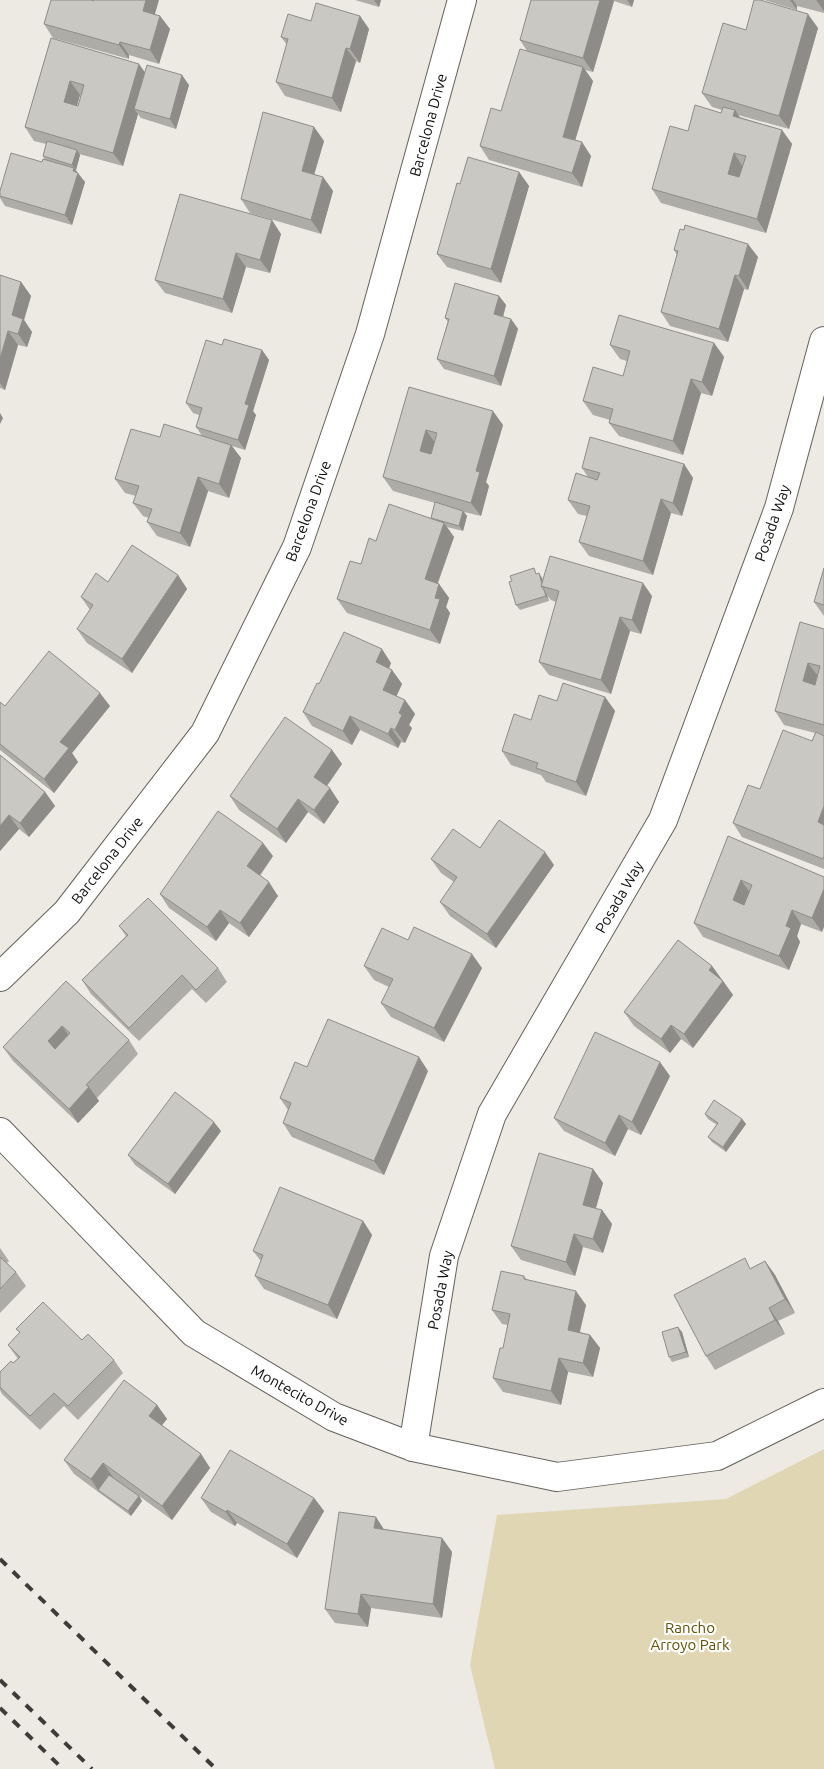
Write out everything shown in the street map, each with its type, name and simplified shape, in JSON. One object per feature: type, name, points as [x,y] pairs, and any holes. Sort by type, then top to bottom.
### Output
[{"type":"street","name":"Barcelona Drive","points":[[0,977],[67,912],[204,733],[297,547],[370,334],[462,0]]},
{"type":"street","name":"Posada Way","points":[[413,1447],[444,1256],[492,1114],[663,820],[779,508],[824,341]]},
{"type":"street","name":"Montecito Drive","points":[[0,1132],[194,1333],[334,1417],[413,1447],[558,1477],[716,1456],[824,1403]]},
{"type":"green space","name":"Rancho Arroyo Park","points":[[824,1449],[824,1769],[495,1769],[470,1665],[497,1515],[726,1499]]},
{"type":"building","points":[[51,0],[146,0],[143,11],[160,16],[150,50],[120,42],[119,45],[44,24]]},
{"type":"building","points":[[531,0],[600,0],[583,58],[520,40]]},
{"type":"building","points":[[754,0],[760,0],[808,14],[779,116],[702,93],[723,23],[746,30]]},
{"type":"building","points":[[316,3],[360,16],[350,49],[346,48],[332,98],[276,82],[288,39],[281,37],[288,14],[311,21]]},
{"type":"building","points":[[51,38],[139,64],[113,153],[25,127]],"holes":[[[70,81],[84,85],[78,106],[64,102]]]},
{"type":"building","points":[[520,49],[583,67],[563,137],[582,142],[572,173],[480,146],[491,108],[501,111]]},
{"type":"building","points":[[147,65],[182,75],[170,119],[134,109]]},
{"type":"building","points":[[695,105],[721,113],[723,107],[735,110],[733,116],[782,130],[757,219],[652,189],[670,126],[688,131]],"holes":[[[734,153],[746,156],[739,177],[728,174]]]},
{"type":"building","points":[[263,112],[314,127],[302,171],[323,177],[311,220],[241,199]]},
{"type":"building","points":[[47,141],[77,150],[72,165],[43,156]]},
{"type":"building","points":[[11,153],[42,162],[43,159],[74,168],[73,171],[78,173],[65,215],[0,196]]},
{"type":"building","points":[[468,157],[519,172],[491,269],[437,254],[457,183],[460,184]]},
{"type":"building","points":[[180,194],[272,220],[260,260],[236,253],[223,299],[155,280]]},
{"type":"building","points":[[685,225],[748,244],[739,276],[735,275],[719,329],[661,312],[678,251],[674,250],[680,229],[684,230]]},
{"type":"building","points":[[0,275],[21,282],[12,315],[23,319],[18,334],[8,331],[0,359]]},
{"type":"building","points":[[455,283],[499,296],[494,314],[511,319],[494,376],[437,359],[449,319],[445,318]]},
{"type":"building","points":[[619,315],[714,343],[702,382],[691,379],[673,441],[609,423],[613,409],[583,401],[593,367],[623,376],[630,351],[610,345]]},
{"type":"building","points":[[224,339],[262,350],[245,404],[249,405],[238,440],[196,427],[202,408],[186,403],[206,340],[222,345]]},
{"type":"building","points":[[409,387],[493,411],[476,471],[480,472],[471,503],[383,477]],"holes":[[[426,430],[437,433],[431,454],[420,451]]]},
{"type":"building","points":[[164,424],[231,445],[219,484],[198,477],[180,533],[147,522],[152,509],[133,503],[139,486],[115,479],[131,429],[160,437]]},
{"type":"building","points":[[590,437],[684,464],[673,503],[661,499],[643,561],[579,542],[590,506],[568,500],[576,473],[597,480],[600,473],[582,468]]},
{"type":"building","points":[[435,502],[463,511],[459,526],[431,518]]},
{"type":"building","points":[[389,504],[444,523],[425,579],[439,584],[435,598],[440,599],[430,630],[337,599],[350,561],[361,564],[369,538],[376,541]]},
{"type":"building","points":[[132,545],[178,575],[122,659],[77,629],[93,605],[81,597],[96,573],[108,582]]},
{"type":"building","points":[[550,556],[643,583],[632,620],[620,617],[601,680],[539,662],[559,591],[541,586]]},
{"type":"building","points":[[534,568],[536,574],[539,573],[541,586],[546,596],[516,605],[509,582],[512,581],[510,576]]},
{"type":"building","points":[[824,568],[824,605],[814,602]]},
{"type":"building","points":[[800,622],[824,629],[824,725],[775,711]],"holes":[[[808,663],[820,666],[815,685],[803,681]]]},
{"type":"building","points":[[344,632],[382,649],[376,662],[392,670],[383,690],[405,700],[399,713],[402,715],[395,730],[391,728],[388,734],[350,716],[343,731],[303,712]]},
{"type":"building","points":[[49,651],[100,693],[60,742],[69,748],[44,779],[0,744],[0,702],[5,706]]},
{"type":"building","points":[[563,683],[605,697],[576,782],[536,768],[538,763],[502,751],[514,714],[531,720],[539,695],[557,701]]},
{"type":"building","points":[[285,717],[332,750],[314,777],[330,788],[314,810],[298,799],[277,829],[230,796]]},
{"type":"building","points":[[783,730],[812,741],[816,732],[824,736],[824,806],[818,822],[824,825],[823,859],[733,823],[748,785],[760,789]]},
{"type":"building","points":[[0,755],[45,792],[20,823],[9,815],[0,826]]},
{"type":"building","points":[[218,811],[263,843],[247,866],[269,882],[240,923],[220,910],[207,927],[160,894]]},
{"type":"building","points":[[499,820],[545,852],[487,934],[440,902],[457,877],[431,859],[453,829],[480,848]]},
{"type":"building","points":[[728,836],[824,877],[824,889],[812,918],[792,910],[786,926],[791,928],[779,956],[694,923]],"holes":[[[741,880],[752,885],[744,905],[733,900]]]},
{"type":"building","points":[[148,898],[218,968],[196,990],[182,975],[129,1028],[82,980],[128,935],[119,926]]},
{"type":"building","points":[[414,927],[472,954],[434,1028],[381,1003],[393,979],[364,966],[382,928],[408,940]]},
{"type":"building","points":[[678,940],[712,966],[709,970],[723,981],[684,1034],[671,1025],[661,1039],[624,1012]]},
{"type":"building","points":[[66,981],[129,1040],[86,1085],[89,1087],[69,1109],[3,1047]],"holes":[[[62,1026],[70,1033],[55,1049],[48,1041]]]},
{"type":"building","points":[[328,1019],[419,1057],[374,1161],[283,1123],[291,1103],[280,1098],[295,1062],[307,1067]]},
{"type":"building","points":[[595,1032],[660,1062],[632,1122],[619,1115],[605,1143],[554,1118]]},
{"type":"building","points":[[175,1092],[214,1122],[168,1184],[128,1155]]},
{"type":"building","points":[[714,1100],[742,1119],[723,1147],[708,1137],[718,1123],[705,1114]]},
{"type":"building","points":[[539,1153],[593,1169],[583,1205],[602,1210],[593,1239],[574,1234],[566,1262],[511,1246]]},
{"type":"building","points":[[280,1187],[363,1221],[328,1305],[255,1276],[263,1255],[253,1251]]},
{"type":"building","points":[[0,1257],[16,1272],[0,1289]]},
{"type":"building","points":[[745,1258],[750,1269],[765,1261],[785,1299],[769,1308],[775,1320],[706,1356],[674,1295]]},
{"type":"building","points":[[501,1271],[524,1276],[524,1279],[576,1291],[568,1330],[590,1335],[583,1363],[559,1358],[551,1391],[493,1378],[500,1348],[503,1348],[510,1314],[492,1310]]},
{"type":"building","points":[[43,1302],[82,1340],[88,1334],[114,1360],[68,1406],[54,1393],[30,1416],[0,1387],[0,1372],[11,1361],[13,1363],[20,1357],[8,1345],[20,1332],[16,1329]]},
{"type":"building","points":[[678,1327],[686,1352],[669,1357],[662,1332]]},
{"type":"building","points":[[124,1380],[157,1405],[149,1416],[201,1454],[162,1506],[103,1463],[91,1479],[64,1460]]},
{"type":"building","points":[[230,1450],[314,1498],[287,1544],[227,1510],[226,1512],[201,1498]]},
{"type":"building","points":[[109,1475],[139,1496],[128,1511],[98,1490]]},
{"type":"building","points":[[339,1512],[376,1517],[374,1528],[442,1538],[433,1604],[361,1594],[358,1614],[325,1609]]},
{"type":"railway","points":[[0,1559],[216,1769]]},
{"type":"railway","points":[[0,1680],[92,1769]]},
{"type":"railway","points":[[0,1708],[63,1769]]}]
